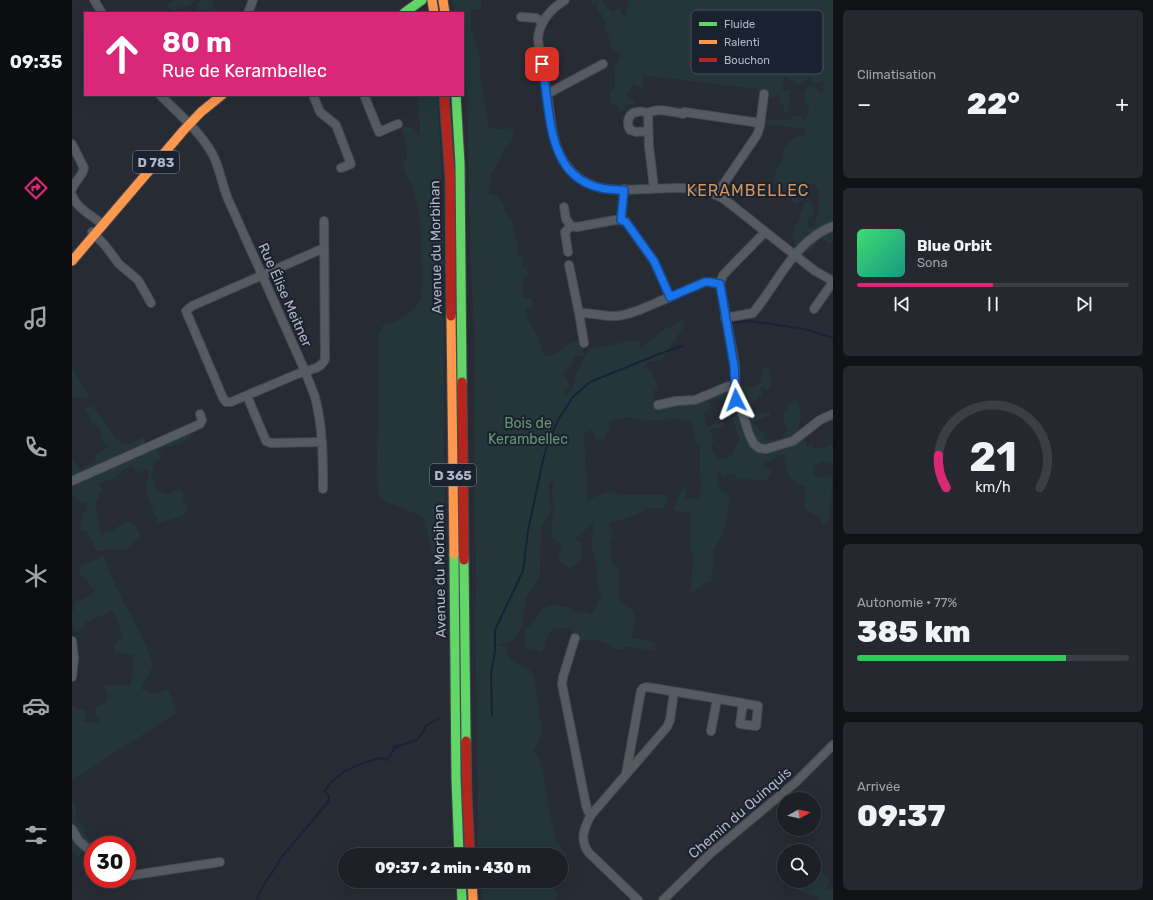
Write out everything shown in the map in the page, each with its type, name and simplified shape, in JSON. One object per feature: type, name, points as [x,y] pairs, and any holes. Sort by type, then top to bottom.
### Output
[{"type":"main road","points":[[432,0],[434,12]]},
{"type":"main road","points":[[443,0],[445,12]]},
{"type":"main road","points":[[405,12],[419,2]]},
{"type":"main road","name":"D 783","points":[[72,255],[102,224],[189,123],[210,103],[220,96]]},
{"type":"main road","name":"Avenue du Morbihan","points":[[444,96],[450,177],[456,778],[459,848]]},
{"type":"main road","name":"Avenue du Morbihan","points":[[456,96],[460,164],[466,797],[470,848]]},
{"type":"main road","name":"D 783","points":[[72,261],[94,233]]},
{"type":"main road","points":[[461,888],[462,900]]},
{"type":"main road","points":[[472,888],[473,900]]},
{"type":"street","points":[[94,0],[101,12]]},
{"type":"street","points":[[248,12],[253,0]]},
{"type":"street","points":[[565,0],[555,8],[543,22],[538,39],[554,142],[566,165],[580,178],[596,186],[609,190],[692,188],[716,195],[815,271],[833,281],[814,309]]},
{"type":"street","points":[[521,17],[536,18],[543,22]]},
{"type":"street","points":[[547,94],[603,64]]},
{"type":"street","points":[[716,195],[754,139],[760,123],[764,94]]},
{"type":"street","name":"Rue Élise Meitner","points":[[161,96],[198,132],[213,156],[220,170],[224,190],[305,371],[314,396],[320,424],[323,489]]},
{"type":"street","points":[[313,96],[320,112],[336,125],[351,164],[341,168]]},
{"type":"street","points":[[364,96],[379,132],[398,124]]},
{"type":"street","points":[[648,131],[632,132],[628,127],[628,118],[632,113],[648,113],[652,110],[683,114],[684,112],[760,123]]},
{"type":"street","points":[[648,113],[648,131],[654,188]]},
{"type":"street","points":[[72,144],[84,168],[84,172],[76,181],[72,189]]},
{"type":"street","points":[[621,220],[624,190]]},
{"type":"street","points":[[72,195],[77,203],[102,224]]},
{"type":"street","points":[[564,207],[566,219],[571,226],[577,227],[615,220],[626,222],[654,261],[670,297]]},
{"type":"street","points":[[324,221],[325,360],[321,365],[247,396],[231,402],[226,402],[186,311],[192,306],[324,248]]},
{"type":"street","points":[[568,252],[565,232],[571,226]]},
{"type":"street","points":[[725,318],[753,313],[806,242],[833,226]]},
{"type":"street","points":[[765,232],[723,274],[720,284],[734,366],[736,400],[754,444],[761,449],[780,446],[796,440],[820,420],[833,414]]},
{"type":"street","points":[[94,233],[119,264],[140,283],[151,303]]},
{"type":"street","points":[[569,265],[584,343]]},
{"type":"street","points":[[578,313],[616,316],[670,297],[705,282],[720,284]]},
{"type":"street","points":[[658,405],[676,401],[695,400],[726,387],[735,385]]},
{"type":"street","points":[[247,396],[266,441],[271,443],[322,442]]},
{"type":"street","points":[[72,481],[200,424],[202,420],[200,414]]},
{"type":"street","points":[[575,638],[562,684],[586,805],[591,815]]},
{"type":"street","points":[[72,641],[74,658],[72,678]]},
{"type":"street","points":[[626,774],[642,689],[647,687],[743,703]]},
{"type":"street","points":[[638,900],[587,851],[583,832],[591,815],[669,724],[674,692]]},
{"type":"street","points":[[711,731],[717,699]]},
{"type":"street","name":"Chemin du Quinquis","points":[[663,900],[711,853],[796,782],[833,745]]},
{"type":"street","points":[[72,829],[84,845]]},
{"type":"street","points":[[136,875],[220,862]]},
{"type":"green space","points":[[175,0],[197,0],[188,6],[181,7],[175,11],[169,9],[168,5]]},
{"type":"green space","points":[[200,0],[212,0],[214,8],[217,12],[198,12],[197,7]]},
{"type":"green space","name":"Bois de Kerambellec","points":[[451,0],[481,0],[481,8],[477,10],[471,9],[471,28],[480,57],[480,75],[488,126],[497,129],[511,128],[513,132],[512,140],[503,150],[503,153],[490,177],[491,183],[488,193],[497,196],[501,201],[508,217],[513,223],[515,239],[517,240],[518,255],[523,259],[522,267],[527,268],[528,276],[525,276],[524,279],[523,298],[531,298],[534,304],[532,307],[525,309],[527,319],[538,336],[544,355],[549,356],[558,353],[563,347],[576,342],[582,341],[584,346],[583,356],[575,356],[570,367],[564,370],[563,374],[570,387],[564,391],[567,395],[573,386],[576,375],[589,348],[610,346],[629,341],[639,341],[641,349],[662,331],[683,320],[685,325],[661,360],[648,362],[643,367],[652,372],[654,379],[658,383],[657,388],[654,390],[654,407],[666,406],[729,388],[735,401],[734,403],[730,402],[727,406],[723,400],[717,399],[708,401],[710,404],[710,409],[703,415],[706,419],[706,428],[713,424],[724,423],[724,426],[710,430],[714,441],[711,445],[715,456],[719,459],[732,456],[740,441],[732,418],[736,416],[735,411],[740,404],[740,386],[743,384],[746,388],[756,385],[761,381],[761,377],[764,376],[762,370],[768,367],[771,388],[766,391],[764,387],[760,388],[762,394],[749,407],[747,402],[745,402],[746,409],[753,413],[758,414],[770,412],[770,415],[754,422],[759,429],[765,433],[764,439],[771,440],[783,438],[788,432],[784,422],[784,413],[787,412],[790,403],[798,400],[801,414],[798,428],[801,430],[807,447],[812,444],[814,449],[824,448],[833,443],[833,464],[822,462],[813,467],[814,477],[826,477],[830,475],[833,480],[828,522],[822,524],[821,517],[807,511],[804,507],[806,486],[791,479],[787,471],[784,454],[764,463],[765,469],[770,469],[771,473],[766,480],[739,479],[733,473],[722,476],[721,472],[717,471],[719,491],[725,492],[730,497],[723,534],[712,553],[714,562],[711,582],[707,582],[691,593],[693,553],[691,552],[691,512],[674,511],[678,497],[686,486],[685,498],[699,498],[701,487],[700,444],[696,443],[692,423],[679,419],[644,421],[628,417],[609,421],[610,428],[604,439],[597,440],[591,430],[584,433],[587,500],[609,491],[622,495],[667,495],[668,501],[664,508],[646,508],[634,515],[609,522],[613,535],[609,543],[613,566],[617,566],[620,572],[619,601],[633,612],[635,620],[632,638],[649,641],[655,644],[655,651],[627,646],[622,650],[599,641],[580,641],[573,636],[574,629],[555,628],[548,634],[545,646],[541,652],[527,648],[524,638],[527,627],[533,623],[546,607],[558,606],[570,608],[573,613],[585,612],[591,615],[602,595],[599,588],[596,563],[592,548],[593,523],[575,539],[581,543],[582,548],[582,555],[578,563],[571,568],[563,564],[558,557],[563,545],[557,542],[551,535],[554,510],[552,490],[554,485],[552,480],[549,486],[551,508],[541,530],[540,574],[526,599],[523,616],[524,626],[511,641],[499,645],[506,648],[510,659],[526,668],[534,675],[542,734],[533,751],[539,759],[544,777],[545,791],[555,841],[561,845],[561,848],[477,848],[478,780],[474,485],[475,353],[471,275],[467,93],[464,68],[464,12],[454,12]]},
{"type":"green space","points":[[592,0],[602,0],[613,12],[620,8],[622,15],[625,16],[629,0],[833,0],[833,241],[829,244],[822,237],[809,252],[804,253],[795,245],[793,234],[805,202],[811,201],[814,207],[813,216],[807,219],[809,229],[815,226],[820,200],[818,190],[816,185],[811,183],[802,184],[805,192],[804,199],[797,204],[788,194],[776,185],[774,176],[778,166],[782,162],[783,149],[794,138],[804,135],[806,129],[766,124],[766,120],[790,120],[794,116],[800,117],[805,121],[809,107],[806,104],[804,97],[805,91],[811,86],[815,86],[820,93],[825,92],[823,86],[826,80],[817,83],[813,82],[810,77],[799,85],[787,77],[784,77],[782,90],[790,91],[788,113],[784,112],[784,105],[780,103],[779,96],[771,98],[768,94],[758,93],[758,89],[642,75],[643,86],[640,87],[634,84],[632,85],[630,93],[626,92],[628,98],[636,100],[635,102],[625,106],[627,111],[620,111],[617,106],[612,104],[609,100],[610,92],[615,87],[615,68],[621,55],[619,52],[615,52],[613,50],[606,29],[606,24],[601,13],[598,12],[598,6],[596,3],[595,6],[592,5]]},
{"type":"green space","points":[[417,96],[437,96],[443,238],[445,575],[444,605],[438,606],[436,576],[425,521],[422,516],[382,500],[378,494],[378,338],[383,325],[399,320],[409,314],[417,306],[421,295],[422,260],[419,215],[413,188],[403,163],[407,160],[406,139],[401,127],[413,128],[419,137],[420,124]]},
{"type":"green space","points":[[72,368],[90,398],[72,399]]},
{"type":"green space","points":[[85,407],[93,407],[116,439],[124,444],[129,444],[144,437],[149,446],[189,432],[192,437],[172,447],[166,446],[158,451],[161,454],[161,458],[154,462],[152,474],[155,483],[154,488],[158,491],[168,495],[179,489],[184,494],[182,501],[189,509],[184,515],[158,523],[145,489],[149,471],[146,469],[138,473],[132,466],[123,470],[115,479],[106,480],[99,484],[102,490],[95,503],[101,536],[108,531],[113,532],[121,525],[128,522],[132,523],[138,530],[140,536],[131,546],[126,549],[98,551],[95,549],[88,532],[80,529],[83,513],[86,511],[87,502],[81,504],[72,495],[72,459],[81,470],[96,461],[95,456],[109,447],[100,437],[101,432],[97,426],[92,424]]},
{"type":"green space","points":[[103,555],[116,587],[145,643],[153,666],[141,689],[154,694],[169,689],[176,713],[72,780],[72,706],[86,711],[85,718],[81,722],[100,723],[101,720],[96,715],[95,708],[106,703],[108,696],[104,685],[130,686],[134,666],[133,655],[115,653],[113,646],[123,637],[113,610],[85,623],[84,628],[75,632],[72,611],[75,608],[74,605],[76,601],[84,599],[95,592],[94,588],[90,586],[87,580],[79,573],[81,566]]},
{"type":"green space","points":[[72,800],[76,805],[76,821],[84,826],[86,836],[84,836],[84,849],[79,858],[74,851],[72,852]]},
{"type":"green space","points":[[821,870],[830,881],[826,889],[833,890],[833,900],[819,900],[818,897],[798,891],[799,888],[821,888]]},
{"type":"green space","points":[[481,888],[555,888],[557,897],[551,900],[482,900]]},
{"type":"waterway","points":[[731,323],[749,321],[798,328],[833,338]]},
{"type":"waterway","points":[[492,716],[491,674],[495,651],[495,630],[523,571],[528,531],[543,460],[557,422],[572,398],[590,382],[659,354],[683,346]]},
{"type":"waterway","points":[[257,900],[262,888],[280,859],[328,802],[329,796],[325,791],[330,783],[345,771],[363,763],[381,758],[387,760],[395,747],[417,740],[427,725],[439,718]]},
{"type":"traffic: fast","points":[[405,12],[422,0]]},
{"type":"traffic: fast","points":[[456,96],[460,164],[462,382]]},
{"type":"traffic: fast","points":[[454,554],[456,778],[459,848]]},
{"type":"traffic: fast","points":[[464,560],[466,741]]},
{"type":"traffic: fast","points":[[461,888],[462,900]]},
{"type":"traffic: slow","points":[[432,0],[434,12]]},
{"type":"traffic: slow","points":[[443,0],[445,12]]},
{"type":"traffic: slow","points":[[72,261],[183,131],[201,112],[221,96]]},
{"type":"traffic: slow","points":[[451,316],[454,554]]},
{"type":"traffic: slow","points":[[472,888],[473,900]]},
{"type":"traffic: jam","points":[[444,96],[450,177],[451,316]]},
{"type":"traffic: jam","points":[[462,382],[464,560]]},
{"type":"traffic: jam","points":[[466,741],[470,848]]},
{"type":"district","name":"KERAMBELLEC","points":[[748,190]]},
{"type":"route","points":[[542,64],[553,137],[561,158],[573,173],[587,183],[609,190],[624,190],[621,220],[626,222],[654,261],[670,297],[705,282],[720,284],[734,366],[736,400]]}]
